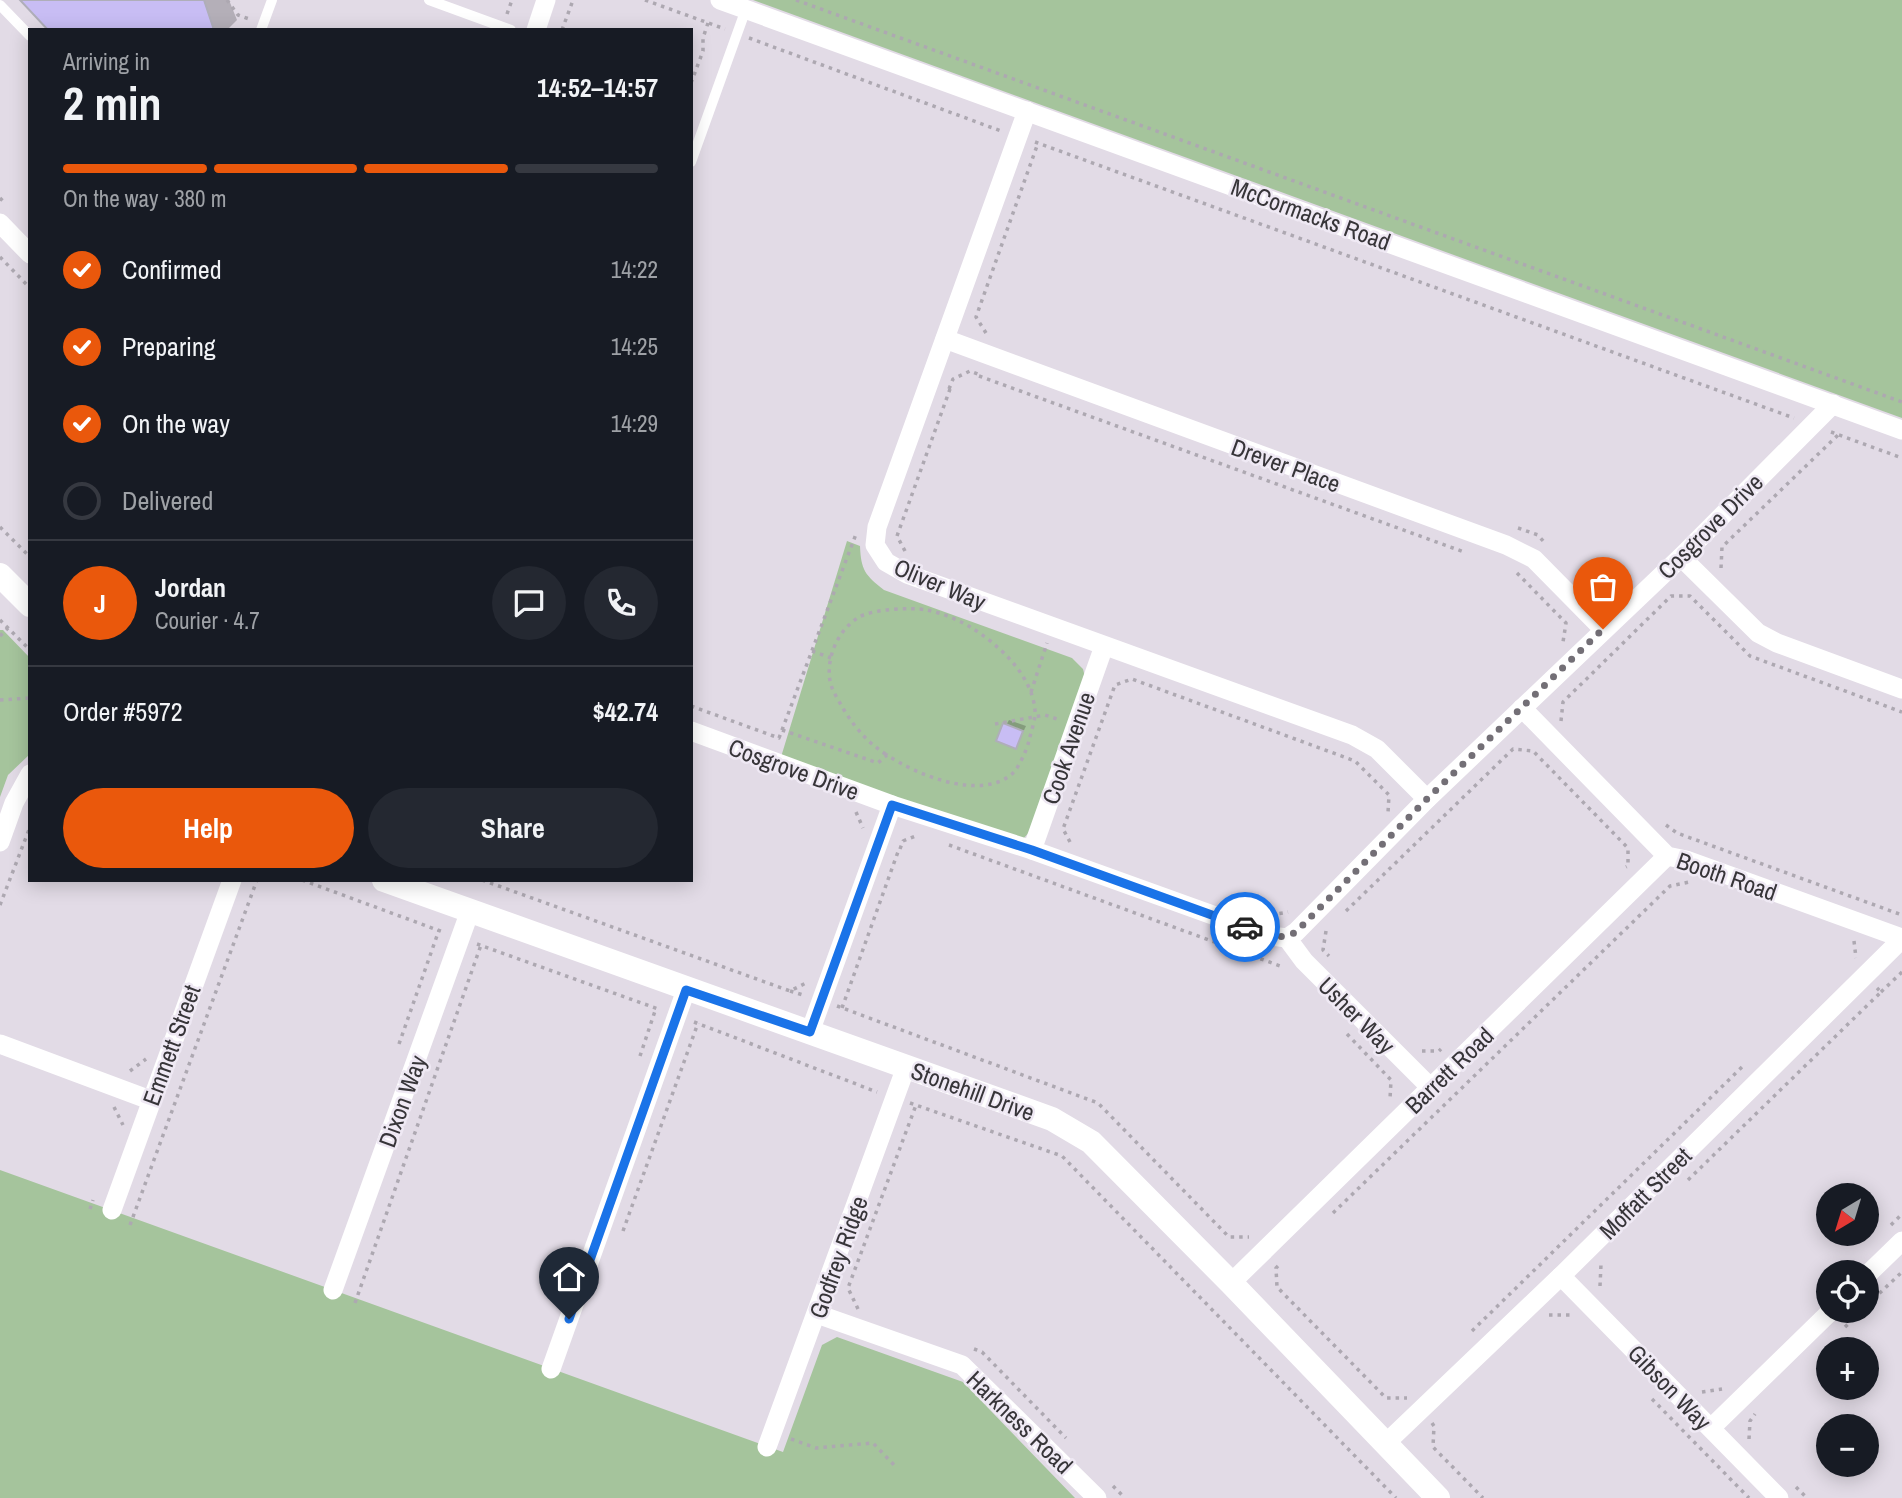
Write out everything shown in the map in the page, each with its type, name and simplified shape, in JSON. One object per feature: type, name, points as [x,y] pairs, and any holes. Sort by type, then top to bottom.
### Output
[{"type":"street","points":[[537,28],[546,0]]},
{"type":"street","name":"McCormacks Road","points":[[720,0],[1902,430]]},
{"type":"street","name":"Oliver Way","points":[[1027,111],[877,527],[876,545],[886,562],[907,574],[1352,735],[1377,749],[1427,799]]},
{"type":"street","points":[[0,223],[28,252]]},
{"type":"street","name":"Drever Place","points":[[945,339],[1506,545],[1534,559],[1603,629]]},
{"type":"street","name":"Cosgrove Drive","points":[[693,732],[892,805],[1032,850],[1271,936],[1287,938],[1427,799],[1681,557],[1833,404]]},
{"type":"street","points":[[1681,557],[1758,633],[1777,643],[1902,689]]},
{"type":"street","points":[[4,586],[28,604]]},
{"type":"street","name":"Cook Avenue","points":[[1032,850],[1104,646]]},
{"type":"street","name":"Booth Road","points":[[1522,708],[1667,856],[1686,860],[1902,938]]},
{"type":"street","points":[[0,842],[14,803],[28,778]]},
{"type":"street","points":[[810,1032],[892,805]]},
{"type":"street","name":"Barrett Road","points":[[1231,1283],[1667,856]]},
{"type":"street","name":"Emmett Street","points":[[113,1210],[150,1100],[231,882]]},
{"type":"street","name":"Stonehill Drive","points":[[390,882],[1052,1119],[1091,1142],[1438,1498]]},
{"type":"street","name":"Dixon Way","points":[[333,1290],[470,911]]},
{"type":"street","name":"Usher Way","points":[[1287,938],[1304,961],[1431,1088]]},
{"type":"street","name":"Moffatt Street","points":[[1385,1444],[1561,1276],[1902,938]]},
{"type":"street","points":[[551,1369],[686,990]]},
{"type":"street","points":[[0,1044],[150,1100]]},
{"type":"street","name":"Godfrey Ridge","points":[[770,1440],[906,1067]]},
{"type":"street","points":[[1879,1263],[1902,1241]]},
{"type":"street","name":"Gibson Way","points":[[1561,1276],[1779,1498]]},
{"type":"street","name":"Harkness Road","points":[[817,1314],[961,1365],[1097,1498]]},
{"type":"street","points":[[1711,1428],[1819,1323]]},
{"type":"lane","points":[[262,28],[272,0]]},
{"type":"lane","points":[[429,0],[506,28]]},
{"type":"lane","points":[[0,5],[28,34]]},
{"type":"lane","points":[[693,156],[746,9]]},
{"type":"path","points":[[563,28],[573,0]]},
{"type":"path","points":[[645,0],[1902,458]]},
{"type":"path","points":[[796,0],[1902,402]]},
{"type":"path","points":[[693,78],[703,51],[703,38],[708,23]]},
{"type":"path","points":[[979,376],[994,337],[984,332],[976,317],[1038,143]]},
{"type":"path","points":[[0,257],[28,286]]},
{"type":"path","points":[[906,553],[897,536],[953,379],[970,371],[1464,552]]},
{"type":"path","points":[[930,382],[950,389]]},
{"type":"path","points":[[1782,414],[1783,422]]},
{"type":"path","points":[[1726,574],[1720,568],[1722,547],[1838,435]]},
{"type":"path","points":[[1512,526],[1538,535],[1546,544]]},
{"type":"path","points":[[0,527],[28,555]]},
{"type":"path","points":[[693,707],[779,738],[857,530]]},
{"type":"path","points":[[1515,571],[1566,623],[1564,641],[1554,650]]},
{"type":"path","points":[[1588,588],[1594,594],[1613,595],[1622,586]]},
{"type":"path","points":[[1564,724],[1561,721],[1563,702],[1671,596],[1690,596],[1750,656],[1902,712]]},
{"type":"path","points":[[927,610],[950,617],[983,637],[1015,666],[1031,692],[1034,717],[1026,752],[1013,773],[995,782],[959,785],[944,782],[905,766],[870,744],[854,726],[830,682],[831,658],[841,634],[860,616],[882,611],[927,610]]},
{"type":"path","points":[[0,620],[28,648]]},
{"type":"path","points":[[1031,692],[1052,627]]},
{"type":"path","points":[[0,636],[8,628]]},
{"type":"path","points":[[812,651],[831,658]]},
{"type":"path","points":[[1072,890],[1084,850],[1071,845],[1063,829],[1115,685],[1132,679],[1355,761],[1389,795],[1388,813]]},
{"type":"path","points":[[0,700],[28,698]]},
{"type":"path","points":[[995,724],[1045,715],[1076,726]]},
{"type":"path","points":[[782,730],[878,763],[887,755]]},
{"type":"path","points":[[1344,913],[1513,749],[1533,751],[1628,848],[1628,866],[1624,869],[1655,900]]},
{"type":"path","points":[[1382,788],[1398,771]]},
{"type":"path","points":[[855,809],[863,827],[860,836]]},
{"type":"path","points":[[1659,820],[1677,833],[1902,915]]},
{"type":"path","points":[[0,905],[28,832]]},
{"type":"path","points":[[900,849],[903,841],[918,834]]},
{"type":"path","points":[[944,844],[1281,965],[1290,974]]},
{"type":"path","points":[[130,1224],[256,882]]},
{"type":"path","points":[[307,882],[439,930]]},
{"type":"path","points":[[488,882],[790,991],[807,982]]},
{"type":"path","points":[[1326,1219],[1670,886],[1690,882]]},
{"type":"path","points":[[1267,916],[1287,912],[1296,904]]},
{"type":"path","points":[[1333,960],[1323,950],[1325,932],[1335,922]]},
{"type":"path","points":[[1848,939],[1855,942],[1856,958],[1851,963]]},
{"type":"path","points":[[355,1303],[481,945],[656,1009]]},
{"type":"path","points":[[1881,992],[1902,972]]},
{"type":"path","points":[[622,1233],[698,1023],[895,1098],[1062,1156],[1396,1498]]},
{"type":"path","points":[[1343,1030],[1391,1080],[1390,1099]]},
{"type":"path","points":[[1417,1046],[1420,1051],[1439,1051],[1449,1041]]},
{"type":"path","points":[[126,1069],[131,1071],[146,1059]]},
{"type":"path","points":[[1472,1332],[1750,1059]]},
{"type":"path","points":[[112,1105],[123,1124],[119,1136]]},
{"type":"path","points":[[870,1313],[857,1309],[848,1288],[916,1105]]},
{"type":"path","points":[[90,1209],[95,1197]]},
{"type":"path","points":[[1879,1294],[1902,1272]]},
{"type":"path","points":[[1540,1323],[1550,1314],[1570,1313],[1573,1316],[1600,1286]]},
{"type":"path","points":[[970,1348],[982,1352],[1068,1440]]},
{"type":"path","points":[[1702,1392],[1721,1391],[1727,1384],[1756,1413],[1750,1421],[1749,1439]]},
{"type":"path","points":[[1644,1390],[1749,1498]]},
{"type":"path","points":[[770,1440],[816,1448],[873,1443],[895,1466]]},
{"type":"path","points":[[1788,1478],[1807,1498]]},
{"type":"path","points":[[1106,1479],[1125,1498]]},
{"type":"green space","points":[[753,0],[1902,0],[1902,418]]},
{"type":"green space","points":[[847,541],[860,546],[865,571],[884,590],[1072,658],[1083,669],[1085,677],[1033,828],[1023,839],[1010,840],[781,757]]},
{"type":"green space","points":[[0,630],[3,630],[28,656],[28,756],[8,775],[0,797]]},
{"type":"green space","points":[[0,1170],[783,1452],[822,1345],[837,1337],[963,1382],[1075,1498],[0,1498]]},
{"type":"building","points":[[20,0],[204,0],[213,28],[46,28]]},
{"type":"building","points":[[1003,723],[1023,731],[1016,749],[996,741]]},
{"type":"way so far","points":[[1245,927],[1271,936],[1287,938],[1296,932],[1427,799],[1603,629]]},
{"type":"route","points":[[569,1319],[686,990],[810,1032],[892,805],[1032,850],[1245,927]]}]
